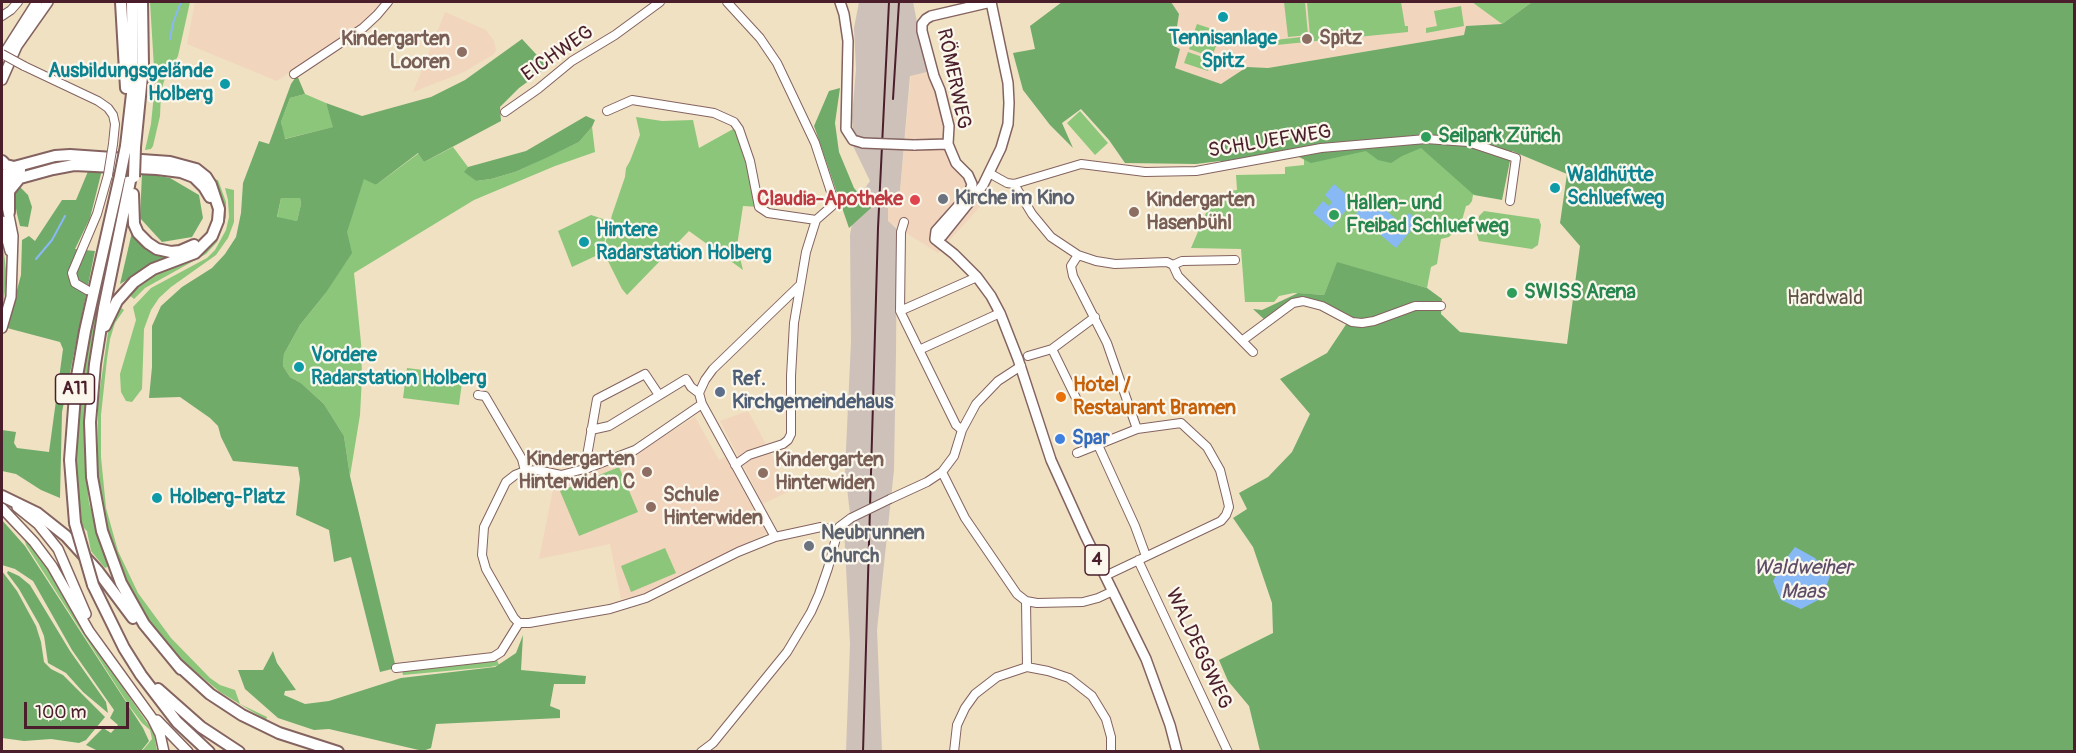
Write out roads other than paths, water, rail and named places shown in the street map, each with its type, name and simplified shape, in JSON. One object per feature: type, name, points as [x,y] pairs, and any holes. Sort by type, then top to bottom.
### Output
[{"type":"highway","points":[[121,2],[129,145]]},
{"type":"highway","name":"A11","points":[[132,2],[133,85],[128,176],[93,382],[90,439],[94,498],[102,531],[114,568],[133,605],[154,638],[181,669],[217,699],[258,724],[298,740],[338,752]]},
{"type":"highway","name":"A11","points":[[129,145],[143,66],[142,2]]},
{"type":"highway","points":[[2,160],[11,166],[70,155],[170,162],[184,164],[202,173],[209,180],[218,203],[218,221],[209,241],[195,253],[153,269],[130,286],[113,308],[98,345]]},
{"type":"highway","points":[[2,175],[18,171],[30,163]]},
{"type":"highway","points":[[2,182],[60,167],[81,165],[157,169],[185,173],[194,177],[204,187],[212,203],[213,212],[210,225],[201,239],[189,248],[175,252],[157,249],[144,240],[138,233],[133,218],[128,176]]},
{"type":"highway","points":[[9,212],[10,188],[24,176]]},
{"type":"highway","name":"A11","points":[[128,176],[85,331],[76,382],[70,460],[75,523],[93,585],[114,628],[133,659],[157,688],[187,716],[239,752]]},
{"type":"highway","points":[[2,498],[37,513],[74,543],[141,628],[181,669]]},
{"type":"highway","points":[[114,628],[155,694],[183,728],[209,752]]},
{"type":"main road","points":[[2,56],[37,2]]},
{"type":"main road","points":[[2,80],[17,46],[48,2]]},
{"type":"main road","points":[[840,2],[848,41],[846,129],[853,140],[863,143],[948,144]]},
{"type":"main road","points":[[844,14],[846,2]]},
{"type":"main road","points":[[936,239],[942,236],[983,185],[1001,148],[1008,124],[1010,103],[1005,62],[991,2]]},
{"type":"main road","name":"RÖMERWEG","points":[[936,239],[936,231],[971,189],[970,180],[956,163],[948,144],[949,126],[922,24],[926,18],[932,16],[991,2]]},
{"type":"main road","points":[[966,173],[989,173]]},
{"type":"main road","points":[[2,182],[13,236],[11,297],[2,328]]},
{"type":"main road","points":[[2,221],[12,259]]},
{"type":"main road","name":"4","points":[[936,239],[977,277],[1000,313],[1051,460],[1146,659],[1170,725],[1177,752]]},
{"type":"main road","points":[[2,498],[24,512],[49,536],[62,556],[101,646]]},
{"type":"main road","points":[[2,508],[52,566],[89,631],[149,712],[188,752]]},
{"type":"main road","points":[[149,712],[160,734],[164,752]]},
{"type":"street","points":[[2,15],[18,2]]},
{"type":"street","points":[[294,74],[363,28],[387,2]]},
{"type":"street","name":"EICHWEG","points":[[505,112],[572,61],[660,2]]},
{"type":"street","points":[[727,2],[760,38],[777,63],[815,143],[833,198],[832,206],[816,220],[799,286],[792,365],[791,434],[783,444],[749,455],[735,465]]},
{"type":"street","points":[[2,56],[98,101],[108,108],[114,120],[108,175],[97,214],[72,273],[75,283],[87,290]]},
{"type":"street","points":[[607,111],[632,100],[714,113],[734,122],[739,129],[750,161],[759,207],[768,213],[816,220]]},
{"type":"street","name":"SCHLUEFWEG","points":[[1014,184],[1081,164],[1145,172],[1196,171],[1321,148],[1426,139],[1467,142],[1516,158],[1510,201]]},
{"type":"street","points":[[989,173],[1007,183],[1014,184],[1045,230],[1063,246],[1078,255],[1115,264],[1167,262],[1173,265],[1178,276],[1243,340],[1252,352]]},
{"type":"street","points":[[904,222],[901,232],[900,311],[956,425],[962,430]]},
{"type":"street","points":[[1078,255],[1071,271],[1107,343],[1137,429]]},
{"type":"street","points":[[1173,265],[1182,261],[1235,260]]},
{"type":"street","points":[[900,311],[977,277]]},
{"type":"street","points":[[699,393],[713,369],[799,286]]},
{"type":"street","points":[[1243,340],[1293,303],[1304,301],[1322,306],[1352,322],[1362,323],[1415,306],[1441,306]]},
{"type":"street","points":[[919,350],[1000,313]]},
{"type":"street","points":[[1028,356],[1052,349],[1095,317]]},
{"type":"street","points":[[1052,349],[1077,400]]},
{"type":"street","points":[[701,752],[713,743],[770,674],[800,632],[819,594],[841,524],[927,482],[942,472],[954,456],[969,415],[986,392],[1020,366]]},
{"type":"street","points":[[588,468],[586,456],[597,399],[645,374],[659,395]]},
{"type":"street","points":[[591,430],[609,426],[686,379],[699,393],[702,404],[775,537]]},
{"type":"street","points":[[478,394],[485,396],[522,459],[525,471]]},
{"type":"street","points":[[702,404],[635,450],[588,468],[561,475],[537,470],[525,471],[506,482],[484,527],[482,555],[486,569],[519,623],[610,609],[646,598],[738,552],[775,537],[821,527],[838,531]]},
{"type":"street","points":[[1077,453],[1137,429],[1181,423],[1207,447],[1220,470],[1229,507],[1221,521],[1106,576]]},
{"type":"street","name":"WALDEGGWEG","points":[[1098,445],[1135,526],[1142,558],[1228,752]]},
{"type":"street","points":[[942,472],[965,518],[1017,594],[1026,601],[1037,603],[1083,602],[1113,591]]},
{"type":"street","points":[[1026,601],[1027,668]]},
{"type":"street","points":[[396,668],[493,657],[501,652],[519,623]]},
{"type":"street","points":[[954,752],[957,725],[975,694],[997,677],[1027,668],[1069,678],[1092,696],[1108,726],[1112,752]]},
{"type":"street","points":[[709,752],[713,743]]},
{"type":"water","points":[[1334,184],[1354,201],[1331,228],[1313,213],[1323,201],[1329,206],[1332,202],[1325,195]]},
{"type":"water","points":[[1372,194],[1382,197],[1383,208],[1396,219],[1393,223],[1397,227],[1409,213],[1419,221],[1396,248],[1356,214]]},
{"type":"water","name":"Waldweiher Maas","points":[[1795,547],[1815,558],[1830,576],[1822,598],[1801,609],[1781,600],[1773,581]]},
{"type":"waterway","points":[[170,39],[181,2]]},
{"type":"waterway","points":[[36,259],[52,240],[65,216]]},
{"type":"railway","points":[[863,752],[878,228],[889,2]]},
{"type":"railway","points":[[893,99],[899,2]]},
{"type":"place","name":"Tennisanlage Spitz","points":[[1223,17]]},
{"type":"place","name":"Spitz","points":[[1307,39]]},
{"type":"place","name":"Kindergarten Looren","points":[[462,52]]},
{"type":"place","name":"Ausbildungsgelände Holberg","points":[[225,84]]},
{"type":"place","name":"Seilpark Zürich","points":[[1426,137]]},
{"type":"place","name":"Waldhütte Schluefweg","points":[[1555,188]]},
{"type":"place","name":"Kirche im Kino","points":[[943,199]]},
{"type":"place","name":"Claudia-Apotheke","points":[[915,200]]},
{"type":"place","name":"Kindergarten Hasenbühl","points":[[1134,212]]},
{"type":"place","name":"Hallen- und Freibad Schluefweg","points":[[1334,215]]},
{"type":"place","name":"Hintere Radarstation Holberg","points":[[584,242]]},
{"type":"place","name":"SWISS Arena","points":[[1512,293]]},
{"type":"place","name":"Vordere Radarstation Holberg","points":[[299,367]]},
{"type":"place","name":"Ref. Kirchgemeindehaus","points":[[720,392]]},
{"type":"place","name":"Hotel / Restaurant Bramen","points":[[1061,397]]},
{"type":"place","name":"Spar","points":[[1060,439]]},
{"type":"place","name":"Kindergarten Hinterwiden C","points":[[647,472]]},
{"type":"place","name":"Kindergarten Hinterwiden","points":[[763,473]]},
{"type":"place","name":"Holberg-Platz","points":[[157,498]]},
{"type":"place","name":"Schule Hinterwiden","points":[[651,507]]},
{"type":"place","name":"Neubrunnen Church","points":[[809,546]]},
{"type":"park label","name":"Hardwald","points":[[1825,299]]}]
